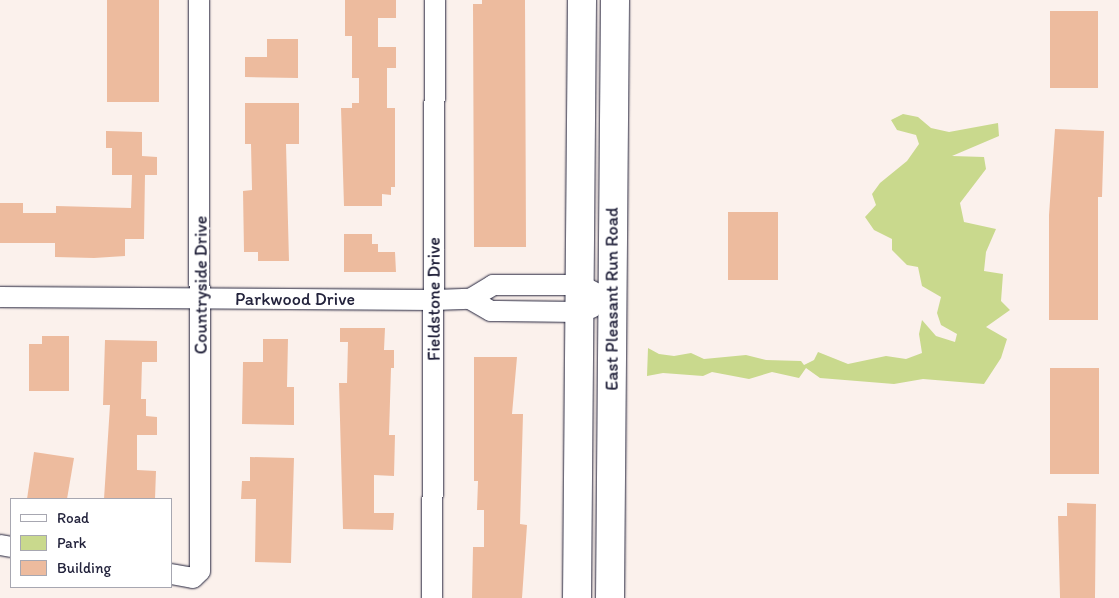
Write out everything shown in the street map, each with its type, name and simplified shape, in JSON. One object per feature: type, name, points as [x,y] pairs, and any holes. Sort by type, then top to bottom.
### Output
[{"type":"main road","name":"East Pleasant Run Road","points":[[577,598],[582,0]]},
{"type":"main road","name":"East Pleasant Run Road","points":[[610,598],[615,0]]},
{"type":"street","name":"Countryside Drive","points":[[172,574],[193,578],[200,570],[199,0]]},
{"type":"street","name":"Fieldstone Drive","points":[[432,598],[435,0]]},
{"type":"street","name":"Parkwood Drive","points":[[0,297],[434,300],[470,298],[493,285],[580,285],[611,301]]},
{"type":"street","points":[[470,298],[491,311],[579,312],[611,301]]},
{"type":"green space","points":[[903,114],[918,117],[931,128],[949,132],[998,123],[999,136],[952,156],[984,157],[986,169],[960,203],[964,222],[996,229],[986,252],[984,271],[1003,274],[1001,301],[1010,310],[986,327],[1007,339],[1001,358],[984,384],[923,379],[894,384],[820,378],[806,368],[799,378],[772,372],[749,379],[712,372],[703,376],[663,373],[647,376],[648,348],[659,354],[674,356],[691,353],[704,359],[746,355],[766,360],[801,361],[804,365],[814,360],[818,352],[848,364],[886,356],[906,359],[922,353],[919,334],[922,320],[936,336],[955,342],[957,334],[941,325],[937,313],[941,297],[922,286],[918,267],[907,265],[892,250],[892,239],[874,230],[865,217],[876,205],[872,194],[880,183],[907,161],[919,144],[916,135],[897,130],[891,120]]},
{"type":"building","points":[[107,0],[159,0],[159,102],[107,102]]},
{"type":"building","points":[[345,0],[396,0],[396,18],[378,18],[378,47],[396,47],[396,68],[387,68],[387,108],[395,108],[395,187],[391,187],[391,195],[382,194],[382,206],[344,206],[341,108],[352,108],[352,103],[359,103],[359,78],[352,78],[352,36],[345,36]]},
{"type":"building","points":[[482,0],[525,0],[526,247],[474,247],[473,4],[482,4]]},
{"type":"building","points":[[1050,11],[1098,11],[1098,88],[1050,88]]},
{"type":"building","points":[[267,39],[298,39],[298,78],[245,77],[245,57],[267,57]]},
{"type":"building","points":[[245,103],[299,103],[299,144],[286,144],[289,261],[258,261],[258,252],[244,252],[243,191],[252,190],[251,144],[245,144]]},
{"type":"building","points":[[1055,129],[1104,131],[1102,197],[1098,197],[1098,320],[1049,320],[1049,215]]},
{"type":"building","points":[[106,131],[142,132],[142,156],[157,157],[157,175],[145,175],[144,239],[125,239],[125,256],[94,258],[55,257],[55,243],[0,243],[0,203],[23,203],[23,213],[56,213],[56,206],[131,208],[132,175],[112,175],[112,148],[106,148]]},
{"type":"building","points":[[728,212],[778,212],[778,280],[728,280]]},
{"type":"building","points":[[344,234],[372,234],[372,244],[378,244],[378,252],[395,252],[396,272],[344,272]]},
{"type":"building","points":[[340,328],[385,328],[384,350],[394,350],[394,368],[391,368],[389,435],[395,435],[394,476],[374,475],[374,513],[394,513],[393,530],[343,529],[339,383],[347,383],[348,342],[340,342]]},
{"type":"building","points":[[42,336],[69,336],[69,391],[29,391],[29,344],[42,344]]},
{"type":"building","points":[[263,339],[288,339],[287,387],[294,387],[294,425],[242,424],[243,362],[263,362]]},
{"type":"building","points":[[105,340],[157,341],[157,362],[142,362],[141,399],[146,399],[146,416],[157,417],[157,435],[137,435],[137,470],[156,471],[155,498],[104,498],[110,405],[103,405]]},
{"type":"building","points":[[474,357],[517,357],[512,414],[523,414],[520,524],[527,525],[522,598],[472,598],[473,547],[484,547],[484,510],[477,510],[478,481],[474,481]]},
{"type":"building","points":[[1050,368],[1099,368],[1099,474],[1050,474]]},
{"type":"building","points":[[34,452],[74,458],[67,498],[27,498]]},
{"type":"building","points":[[250,457],[294,458],[291,563],[255,562],[256,499],[241,499],[242,481],[250,481]]},
{"type":"building","points":[[1067,503],[1096,504],[1095,598],[1060,598],[1058,516],[1067,516]]}]
